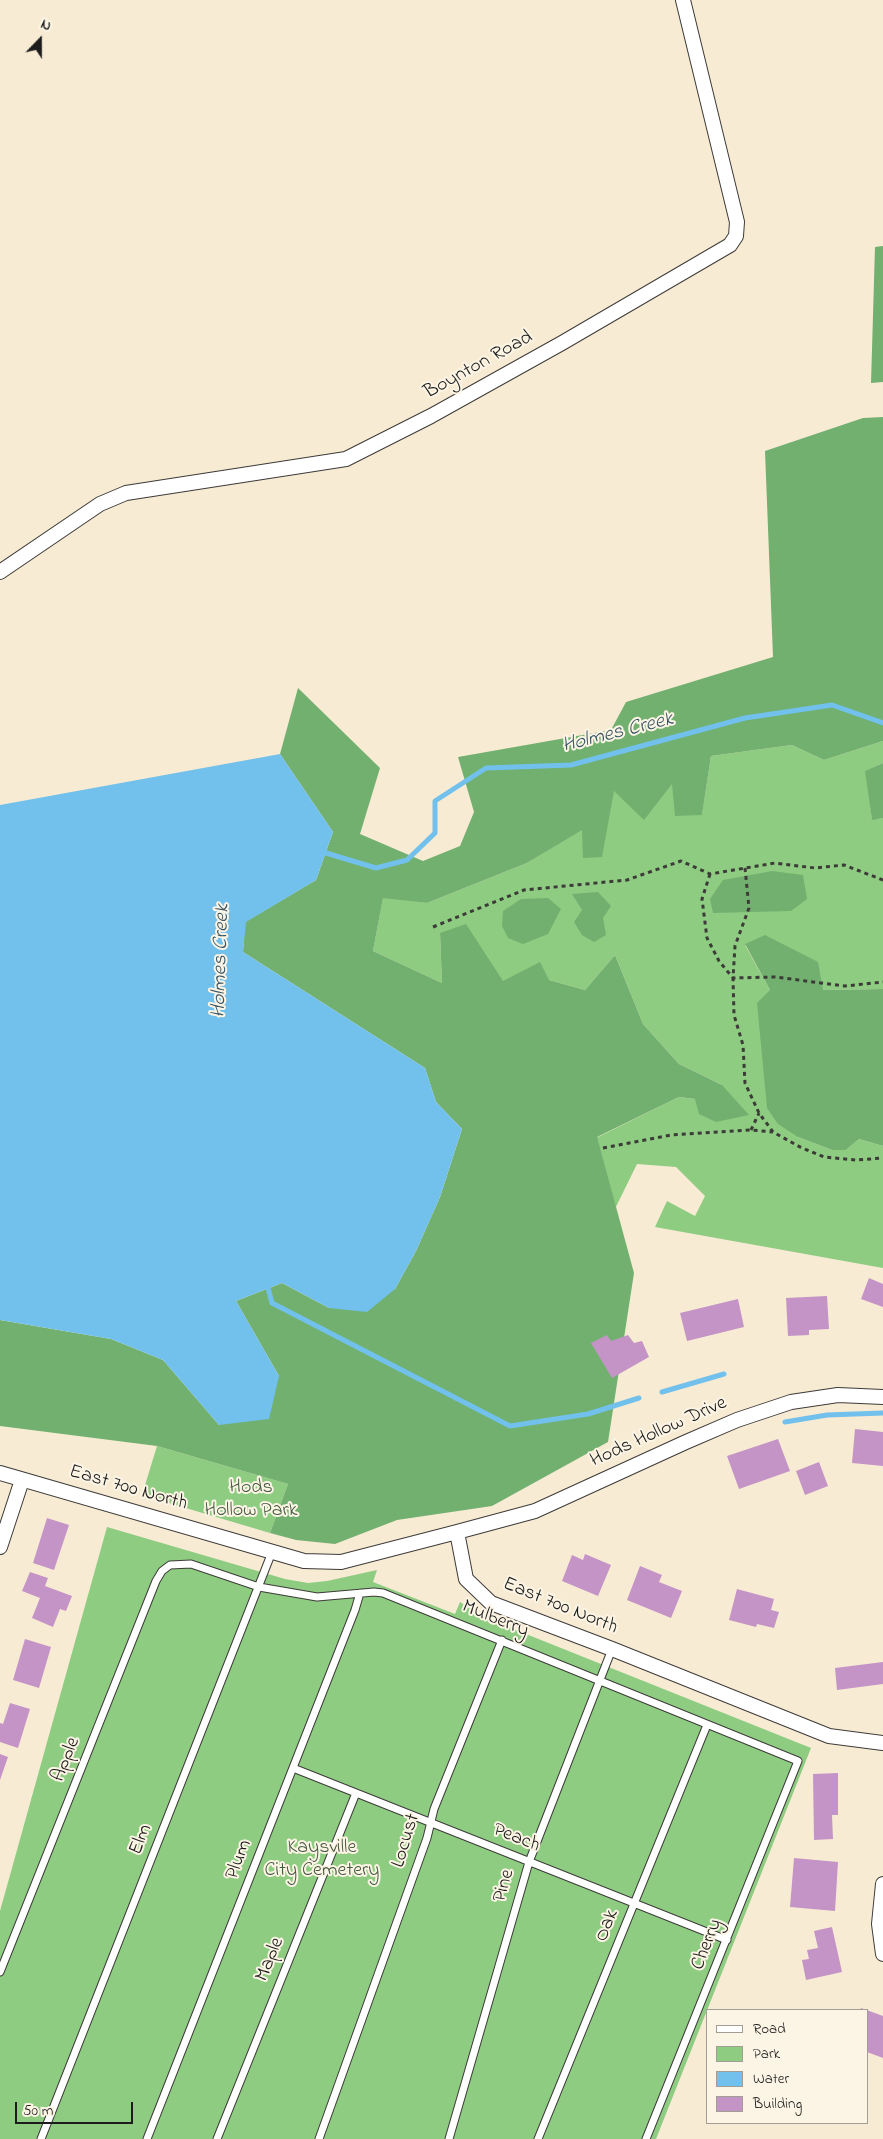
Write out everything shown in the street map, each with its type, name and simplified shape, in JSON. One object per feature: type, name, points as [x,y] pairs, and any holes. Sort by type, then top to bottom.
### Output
[{"type":"street","name":"Boynton Road","points":[[0,572],[100,504],[126,493],[147,492],[346,459],[431,416],[562,343],[730,245],[736,236],[737,222],[683,0]]},
{"type":"street","name":"Hods Hollow Drive","points":[[457,1532],[535,1511],[737,1420],[791,1402],[838,1395],[883,1397]]},
{"type":"street","name":"East 700 North","points":[[0,1473],[304,1561],[341,1562],[457,1532],[466,1579],[491,1603],[612,1649],[828,1736],[883,1747]]},
{"type":"street","points":[[0,1547],[22,1480]]},
{"type":"street","points":[[883,1884],[879,1924],[883,1954]]},
{"type":"lane","name":"Elm","points":[[40,2139],[260,1587],[272,1552]]},
{"type":"lane","name":"Mulberry","points":[[170,1565],[191,1564],[260,1587],[317,1597],[383,1593],[798,1761]]},
{"type":"lane","name":"Apple","points":[[0,1972],[156,1581],[162,1571],[170,1565]]},
{"type":"lane","name":"Plum","points":[[147,2139],[360,1593]]},
{"type":"lane","name":"Locust","points":[[319,2139],[432,1823],[434,1809],[502,1640]]},
{"type":"lane","name":"Pine","points":[[450,2139],[529,1862],[612,1649]]},
{"type":"lane","name":"Oak","points":[[538,2139],[707,1724]]},
{"type":"lane","name":"Cherry","points":[[646,2139],[728,1940],[798,1761]]},
{"type":"lane","name":"Peach","points":[[293,1768],[728,1940]]},
{"type":"lane","name":"Maple","points":[[217,2139],[356,1793]]},
{"type":"path","points":[[433,927],[524,890],[627,880],[681,861],[710,874],[775,863],[815,868],[844,865],[883,880]]},
{"type":"path","points":[[745,868],[749,908],[735,946],[733,978],[734,1015],[743,1045],[745,1084],[759,1113],[774,1132],[800,1147],[824,1157],[856,1160],[883,1158]]},
{"type":"path","points":[[710,874],[702,899],[707,938],[720,961],[733,978]]},
{"type":"path","points":[[733,978],[775,977],[845,986],[883,982]]},
{"type":"path","points":[[751,1130],[759,1113]]},
{"type":"path","points":[[602,1148],[671,1135],[751,1130],[774,1132]]},
{"type":"green space","points":[[883,246],[883,382],[871,383],[875,247]]},
{"type":"green space","points":[[883,417],[883,741],[824,760],[792,745],[711,756],[702,815],[675,816],[672,784],[644,820],[614,791],[602,857],[583,858],[582,830],[527,863],[427,903],[383,898],[373,951],[442,983],[440,933],[466,924],[503,981],[540,962],[549,980],[585,990],[615,955],[643,1024],[679,1064],[722,1085],[749,1115],[716,1122],[699,1114],[695,1099],[679,1097],[597,1137],[634,1273],[608,1442],[492,1506],[397,1520],[335,1544],[296,1540],[270,1533],[288,1484],[157,1446],[0,1426],[0,1320],[111,1339],[163,1360],[219,1425],[279,1376],[236,1301],[282,1283],[329,1308],[395,1289],[416,1251],[440,1197],[462,1129],[436,1102],[425,1068],[243,952],[245,922],[316,880],[333,832],[280,754],[298,688],[380,768],[360,834],[423,861],[460,846],[474,812],[458,757],[611,730],[626,702],[773,657],[765,451],[863,418]]},
{"type":"green space","points":[[883,741],[883,763],[866,771],[872,819],[883,818],[883,989],[823,990],[745,945],[770,990],[798,1137],[832,1150],[846,1150],[859,1139],[883,1146],[883,1268],[655,1227],[667,1201],[695,1216],[705,1196],[676,1167],[637,1164],[610,1219],[591,1114],[598,1137],[679,1097],[695,1099],[722,1085],[679,1064],[643,1024],[615,955],[585,990],[549,980],[503,981],[440,933],[442,983],[373,951],[383,897],[427,903],[527,863],[582,829],[614,791],[672,783],[702,814],[711,756],[792,745],[824,760]]},
{"type":"green space","points":[[883,763],[883,818],[872,820],[865,771]]},
{"type":"green space","points":[[772,871],[803,875],[807,899],[791,911],[713,913],[710,899],[723,880]]},
{"type":"green space","points":[[598,892],[611,906],[603,918],[606,935],[594,942],[582,935],[574,922],[582,910],[572,894]]},
{"type":"green space","points":[[548,898],[561,909],[548,934],[523,944],[508,938],[502,926],[503,911],[521,899]]},
{"type":"green space","points":[[765,935],[818,962],[823,990],[883,989],[883,1146],[859,1139],[846,1150],[832,1150],[798,1137],[778,1124],[767,1108],[757,1003],[770,990],[745,944]]},
{"type":"green space","name":"Hods Hollow Park","points":[[157,1446],[288,1484],[270,1533],[142,1495]]},
{"type":"green space","name":"Kaysville City Cemetery","points":[[107,1527],[285,1579],[308,1583],[327,1581],[377,1570],[373,1582],[455,1614],[460,1602],[481,1616],[811,1748],[656,2139],[0,2139],[0,1911]]},
{"type":"water","points":[[280,754],[333,832],[316,880],[246,922],[243,952],[425,1068],[436,1102],[462,1129],[440,1197],[416,1251],[395,1289],[367,1312],[329,1308],[282,1283],[236,1301],[279,1376],[269,1419],[219,1425],[163,1360],[111,1339],[0,1320],[0,805]]},
{"type":"building","points":[[869,1278],[883,1284],[883,1307],[861,1299]]},
{"type":"building","points":[[827,1296],[829,1329],[809,1330],[809,1335],[788,1336],[786,1298]]},
{"type":"building","points":[[738,1299],[744,1327],[687,1341],[680,1313]]},
{"type":"building","points":[[607,1335],[611,1341],[628,1335],[634,1343],[642,1341],[649,1357],[612,1378],[591,1343]]},
{"type":"building","points":[[855,1429],[883,1432],[883,1466],[852,1463]]},
{"type":"building","points":[[778,1439],[790,1471],[739,1489],[727,1456]]},
{"type":"building","points":[[819,1462],[828,1486],[805,1495],[796,1471]]},
{"type":"building","points":[[47,1518],[69,1525],[54,1570],[33,1563]]},
{"type":"building","points":[[585,1554],[611,1565],[598,1596],[562,1581],[572,1555],[583,1560]]},
{"type":"building","points":[[640,1566],[662,1575],[659,1582],[682,1591],[671,1618],[627,1600]]},
{"type":"building","points":[[30,1572],[48,1578],[45,1586],[72,1596],[66,1611],[60,1609],[53,1627],[32,1618],[40,1598],[22,1591]]},
{"type":"building","points":[[737,1589],[774,1599],[771,1610],[779,1612],[774,1628],[757,1624],[756,1627],[729,1620]]},
{"type":"building","points":[[25,1639],[51,1647],[39,1688],[13,1680]]},
{"type":"building","points":[[883,1662],[883,1684],[837,1690],[835,1668]]},
{"type":"building","points":[[10,1703],[30,1709],[18,1748],[0,1742],[0,1723],[3,1724]]},
{"type":"building","points":[[0,1754],[8,1757],[0,1780]]},
{"type":"building","points":[[838,1773],[838,1815],[832,1815],[833,1839],[814,1840],[813,1774]]},
{"type":"building","points":[[794,1858],[838,1862],[835,1911],[790,1907]]},
{"type":"building","points":[[832,1927],[842,1972],[806,1980],[802,1960],[809,1959],[807,1950],[818,1948],[814,1931]]},
{"type":"building","points":[[868,2010],[883,2016],[883,2058],[868,2052]]},
{"type":"waterway","name":"Holmes Creek","points":[[320,854],[326,853],[376,868],[407,860],[435,833],[435,801],[486,768],[571,765],[745,718],[832,705],[883,723]]},
{"type":"waterway","points":[[267,1284],[272,1303],[510,1426],[588,1414],[639,1398]]},
{"type":"waterway","points":[[662,1392],[724,1374]]},
{"type":"waterway","points":[[785,1422],[827,1415],[883,1413]]}]
